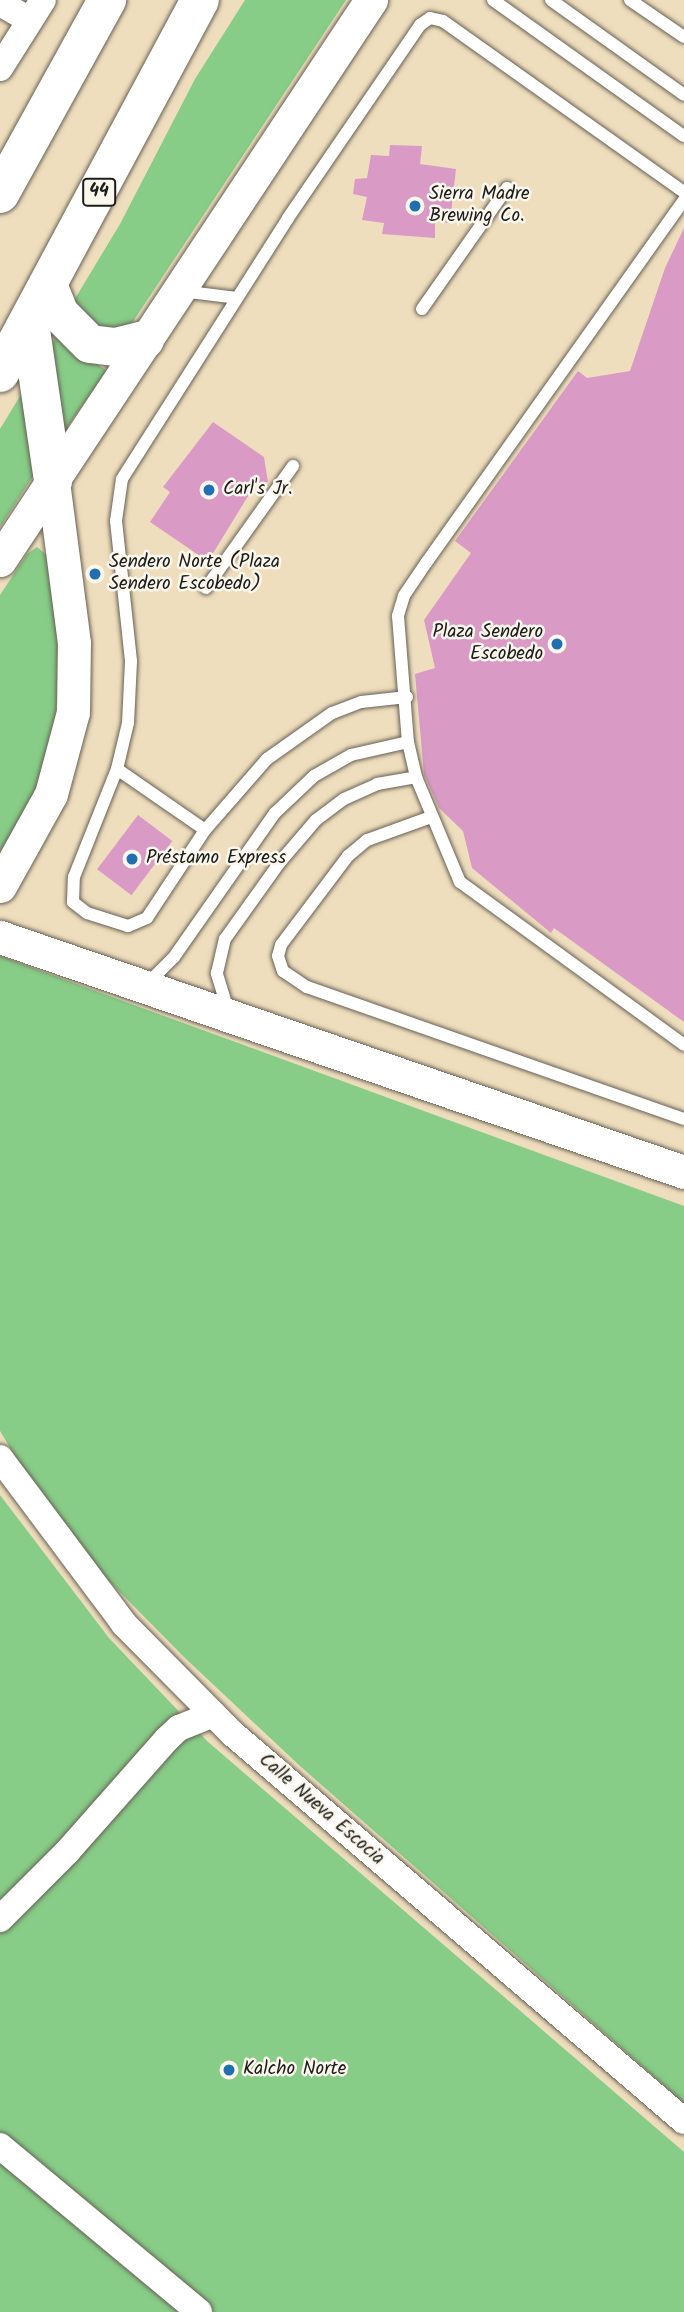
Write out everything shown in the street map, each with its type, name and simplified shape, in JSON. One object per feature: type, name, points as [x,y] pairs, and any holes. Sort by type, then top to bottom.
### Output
[{"type":"main road","points":[[0,194],[107,0]]},
{"type":"main road","name":"44","points":[[0,373],[30,323],[203,3]]},
{"type":"main road","points":[[49,287],[60,314],[90,344],[117,347],[145,340]]},
{"type":"main road","points":[[30,323],[53,481]]},
{"type":"street","points":[[0,560],[371,0]]},
{"type":"street","points":[[0,3],[36,10],[0,68]]},
{"type":"street","points":[[0,886],[51,794],[73,712],[74,643],[53,481]]},
{"type":"street","points":[[0,937],[230,1013],[684,1172]]},
{"type":"street","name":"Calle Nueva Escocia","points":[[0,1458],[124,1624],[213,1714],[684,2121]]},
{"type":"street","points":[[0,1919],[68,1852],[173,1733],[213,1714]]},
{"type":"street","points":[[0,2146],[199,2312]]},
{"type":"lane","points":[[493,0],[684,136]]},
{"type":"lane","points":[[551,0],[684,95]]},
{"type":"lane","points":[[631,0],[684,37]]},
{"type":"lane","points":[[407,697],[360,702],[311,724],[247,778],[205,830],[147,918],[128,926],[80,909],[72,898],[74,877],[117,769],[128,723],[131,660],[116,521],[122,479],[237,298],[399,53],[430,18],[443,20],[684,191]]},
{"type":"lane","points":[[422,309],[507,188]]},
{"type":"lane","points":[[684,200],[404,596],[398,616],[407,697],[408,742],[416,777],[452,869],[467,889],[684,1045]]},
{"type":"lane","points":[[177,291],[237,298]]},
{"type":"lane","points":[[206,588],[293,466]]},
{"type":"lane","points":[[132,981],[153,976],[165,967],[275,813],[314,776],[351,755],[408,742]]},
{"type":"lane","points":[[117,769],[205,830]]},
{"type":"lane","points":[[230,1013],[218,987],[220,955],[225,939],[280,862],[316,820],[344,799],[377,784],[416,777]]},
{"type":"lane","points":[[431,817],[374,837],[348,856],[281,946],[278,956],[283,971],[307,987],[684,1119]]},
{"type":"green space","points":[[245,0],[346,0],[124,335],[99,336],[73,302],[120,224],[195,79]]},
{"type":"green space","points":[[56,335],[107,371],[54,445],[48,356]]},
{"type":"green space","points":[[25,388],[37,470],[0,527],[0,429]]},
{"type":"green space","points":[[37,547],[48,556],[61,668],[53,733],[30,810],[0,867],[0,595],[27,554]]},
{"type":"green space","points":[[0,956],[684,1206],[684,2103],[300,1766],[185,1658],[105,1577],[25,1473],[0,1431]]},
{"type":"green space","points":[[0,1495],[109,1638],[207,1741],[684,2152],[684,2312],[0,2312]]},
{"type":"building","points":[[390,145],[422,146],[420,164],[456,169],[450,223],[435,221],[435,238],[382,234],[384,223],[362,220],[367,197],[353,194],[355,179],[367,178],[371,155],[389,156]]},
{"type":"building","name":"Plaza Sendero Escobedo","points":[[684,228],[684,1022],[554,928],[551,933],[472,868],[463,831],[439,808],[424,774],[415,674],[435,668],[424,620],[471,553],[455,541],[578,371],[587,378],[630,371],[665,268]]},
{"type":"building","name":"Carl's Jr.","points":[[213,422],[264,457],[268,482],[256,483],[212,555],[203,558],[150,522],[170,492],[163,487]]},
{"type":"building","points":[[138,815],[172,841],[131,895],[97,869]]},
{"type":"place","name":"Sierra Madre Brewing Co.","points":[[415,206]]},
{"type":"place","name":"Carl's Jr.","points":[[209,490]]},
{"type":"place","name":"Sendero Norte (Plaza Sendero Escobedo)","points":[[95,574]]},
{"type":"place","name":"Plaza Sendero Escobedo","points":[[557,644]]},
{"type":"place","name":"Préstamo Express","points":[[132,859]]},
{"type":"place","name":"Kalcho Norte","points":[[229,2070]]}]
